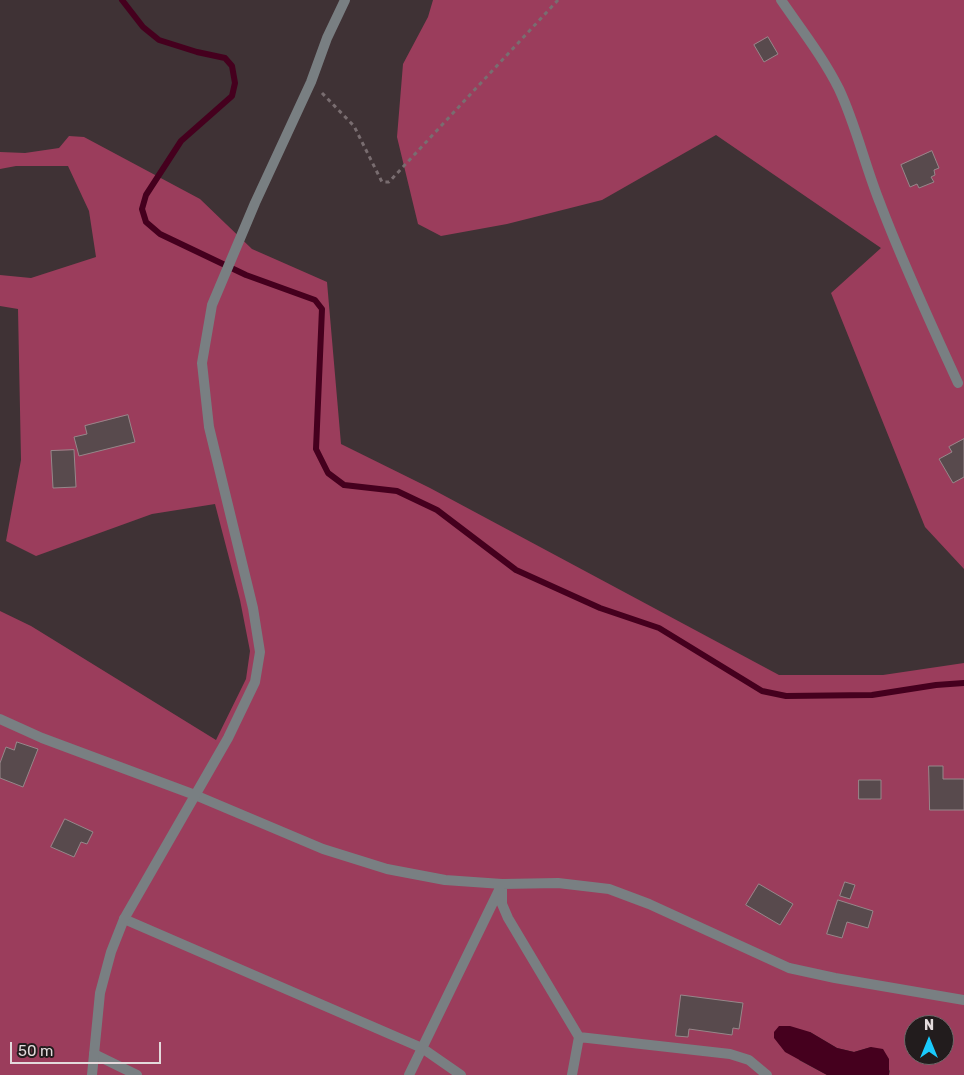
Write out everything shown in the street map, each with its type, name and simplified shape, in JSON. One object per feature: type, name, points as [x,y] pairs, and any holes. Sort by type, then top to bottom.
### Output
[{"type":"street","points":[[92,1075],[100,993],[111,952],[124,918],[228,738],[255,682],[260,652],[253,608],[209,427],[202,363],[212,305],[255,203],[311,82],[327,38],[345,0]]},
{"type":"street","points":[[781,0],[820,56],[839,89],[879,202],[958,383]]},
{"type":"street","points":[[0,719],[42,738],[195,795],[322,849],[387,869],[445,880],[502,884],[558,883],[609,889],[649,904],[789,968],[964,1000]]},
{"type":"street","points":[[502,884],[502,904],[508,918],[579,1037],[572,1075]]},
{"type":"street","points":[[409,1075],[502,884]]},
{"type":"street","points":[[124,918],[422,1048],[461,1075]]},
{"type":"street","points":[[579,1037],[730,1054],[749,1060],[767,1075]]},
{"type":"street","points":[[94,1054],[137,1075]]},
{"type":"path","points":[[311,82],[354,126],[382,182],[389,182],[558,0]]},
{"type":"shaded area","points":[[433,0],[964,0],[964,569],[925,527],[831,293],[881,248],[716,135],[602,200],[507,224],[441,236],[418,224],[397,137],[403,64],[428,17]]},
{"type":"shaded area","points":[[69,136],[84,137],[200,199],[252,249],[327,282],[341,444],[430,488],[779,675],[883,675],[964,663],[964,1075],[889,1075],[890,1071],[871,1047],[854,1052],[837,1048],[810,1032],[799,1060],[827,1075],[0,1075],[0,611],[31,626],[216,740],[246,679],[250,651],[240,600],[215,504],[152,514],[36,556],[6,541],[21,460],[18,309],[0,306],[0,275],[31,278],[96,257],[89,211],[68,166],[16,166],[0,169],[0,152],[25,153],[59,148]]},
{"type":"shaded area","points":[[779,1026],[790,1026],[810,1032],[837,1048],[854,1052],[871,1047],[883,1049],[889,1059],[889,1075],[827,1075],[785,1052],[774,1038],[774,1032]]},
{"type":"building","points":[[768,37],[778,54],[764,62],[754,45]]},
{"type":"building","points":[[932,151],[939,168],[934,170],[935,175],[931,177],[934,182],[919,188],[917,184],[910,187],[901,165]]},
{"type":"building","points":[[128,415],[135,442],[79,456],[74,437],[87,434],[85,426]]},
{"type":"building","points":[[964,439],[964,477],[953,483],[939,459],[952,452],[949,447]]},
{"type":"building","points":[[74,450],[76,487],[53,488],[51,451]]},
{"type":"building","points":[[17,742],[38,749],[23,787],[0,778],[0,763],[6,747],[14,750]]},
{"type":"building","points":[[929,766],[943,766],[943,779],[964,779],[964,810],[930,810]]},
{"type":"building","points":[[859,780],[881,780],[881,799],[859,799]]},
{"type":"building","points":[[65,819],[93,832],[87,844],[81,842],[74,857],[51,847]]},
{"type":"building","points":[[845,882],[855,885],[850,899],[840,896]]},
{"type":"building","points":[[759,884],[793,904],[780,925],[746,905]]},
{"type":"building","points":[[838,900],[873,911],[868,928],[847,922],[842,938],[827,934]]},
{"type":"building","points":[[681,995],[743,1003],[739,1029],[733,1028],[732,1035],[689,1029],[688,1037],[676,1036]]},
{"type":"waterway","points":[[122,0],[143,27],[159,40],[197,52],[225,58],[232,66],[235,83],[232,96],[181,141],[146,195],[142,209],[146,222],[160,234],[246,275],[315,300],[322,309],[316,449],[328,473],[344,485],[397,491],[437,510],[516,570],[600,608],[659,628],[762,691],[786,696],[872,695],[936,685],[964,683]]}]
